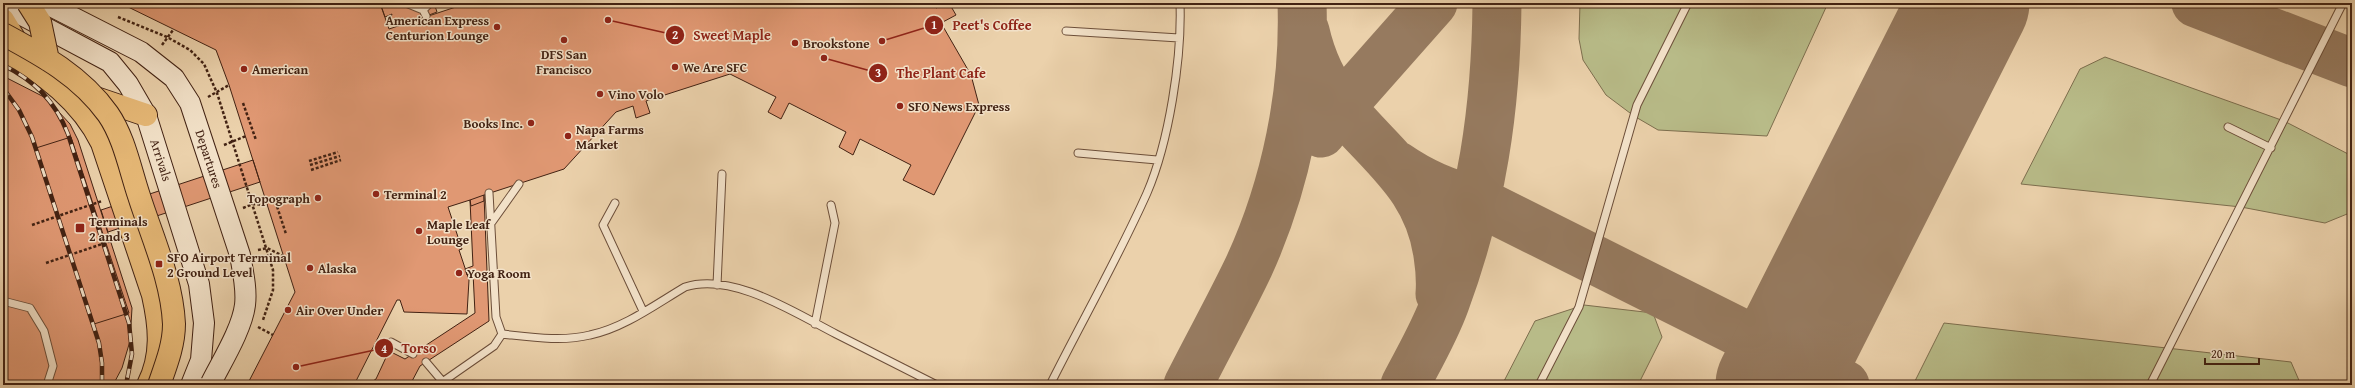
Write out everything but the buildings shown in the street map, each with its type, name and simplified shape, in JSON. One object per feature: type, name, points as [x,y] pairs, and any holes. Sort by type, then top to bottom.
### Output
[{"type":"main road","points":[[28,3],[40,22],[40,62]]},
{"type":"main road","name":"Departures","points":[[44,3],[154,60],[174,78],[190,103],[240,255],[244,280],[245,306],[235,334],[210,385]]},
{"type":"main road","name":"Arrivals","points":[[3,5],[110,62],[128,84],[146,115],[199,284],[204,323],[201,360],[191,385]]},
{"type":"main road","points":[[3,20],[40,62],[50,82],[82,110],[94,127],[102,143],[153,295],[158,320],[160,340],[156,360],[148,385]]},
{"type":"main road","points":[[3,34],[40,62]]},
{"type":"main road","points":[[3,51],[40,62],[71,75],[92,95],[108,115],[121,141],[171,295],[174,325],[170,356],[172,385]]},
{"type":"main road","points":[[50,82],[146,115]]},
{"type":"main road","points":[[159,385],[170,356]]},
{"type":"lane","points":[[406,3],[424,13],[430,3]]},
{"type":"lane","points":[[1050,385],[1147,192],[1157,160],[1171,102],[1179,38],[1180,3]]},
{"type":"lane","points":[[1539,385],[1579,307],[1637,105],[1688,3]]},
{"type":"lane","points":[[2150,385],[2344,3]]},
{"type":"lane","points":[[1066,31],[1179,38]]},
{"type":"lane","points":[[2228,127],[2270,148]]},
{"type":"lane","points":[[1078,153],[1157,160]]},
{"type":"lane","points":[[717,285],[722,174]]},
{"type":"lane","points":[[492,222],[519,184]]},
{"type":"lane","points":[[489,193],[492,222],[496,317],[502,334]]},
{"type":"lane","points":[[615,203],[603,225],[642,311]]},
{"type":"lane","points":[[815,324],[835,223],[831,205]]},
{"type":"lane","points":[[502,334],[572,338],[590,336],[606,331],[685,286],[696,283],[717,285],[736,288],[767,299],[937,385]]},
{"type":"lane","points":[[3,301],[30,308],[44,331],[53,366],[47,385]]},
{"type":"lane","points":[[426,362],[441,383],[494,346],[502,334]]},
{"type":"lane","points":[[390,342],[413,354]]},
{"type":"path","points":[[190,103],[217,93],[229,85]]},
{"type":"path","points":[[243,104],[256,140]]},
{"type":"path","points":[[206,151],[246,136]]},
{"type":"path","points":[[308,161],[338,152]]},
{"type":"path","points":[[310,165],[340,156]]},
{"type":"path","points":[[311,170],[341,160]]},
{"type":"path","points":[[274,197],[286,234]]},
{"type":"path","points":[[32,225],[105,200]]},
{"type":"path","points":[[226,213],[253,204],[268,206]]},
{"type":"path","points":[[46,263],[118,239]]},
{"type":"path","points":[[240,255],[267,248],[285,257]]},
{"type":"green space","points":[[1580,3],[1828,3],[1767,136],[1658,130],[1634,116],[1606,95],[1583,60],[1579,39]]},
{"type":"green space","points":[[2105,57],[2284,121],[2352,156],[2352,212],[2325,223],[2241,207],[2021,184],[2080,69]]},
{"type":"green space","points":[[1584,305],[1653,313],[1662,337],[1638,385],[1502,385],[1535,321]]},
{"type":"green space","points":[[1944,323],[2291,362],[2301,385],[1913,385]]},
{"type":"taxiway","points":[[1188,385],[1249,266],[1262,235],[1283,171],[1296,104],[1300,70],[1302,3]]},
{"type":"taxiway","points":[[1321,133],[1341,107],[1433,3]]},
{"type":"taxiway","points":[[1405,385],[1432,334],[1441,313],[1458,266],[1469,229],[1490,118],[1494,81],[1497,3]]},
{"type":"taxiway","points":[[2196,3],[2352,63]]},
{"type":"taxiway","points":[[1305,31],[1319,71],[1335,99],[1401,174],[1414,191],[1424,209],[1433,231],[1438,255],[1440,294]]},
{"type":"taxiway","points":[[1396,165],[1435,187],[1455,195],[1477,201],[1845,385]]},
{"type":"runway","points":[[1776,385],[1969,3]]},
{"type":"railway","points":[[3,65],[25,78],[43,93],[57,112],[68,134],[129,323],[132,354],[126,385]]},
{"type":"railway","points":[[3,88],[19,110],[32,137],[99,343],[102,363],[102,385]]},
{"type":"place","name":"Sweet Maple","points":[[608,20]]},
{"type":"place","name":"American Express Centurion Lounge","points":[[497,27]]},
{"type":"place","name":"DFS San Francisco","points":[[564,40]]},
{"type":"place","name":"Peet's Coffee","points":[[882,41]]},
{"type":"place","name":"Brookstone","points":[[795,43]]},
{"type":"place","name":"The Plant Cafe","points":[[824,58]]},
{"type":"place","name":"We Are SFC","points":[[675,67]]},
{"type":"place","name":"American","points":[[244,69]]},
{"type":"place","name":"Vino Volo","points":[[600,94]]},
{"type":"place","name":"SFO News Express","points":[[900,106]]},
{"type":"place","name":"Books Inc.","points":[[531,123]]},
{"type":"place","name":"Napa Farms Market","points":[[568,136]]},
{"type":"place","name":"Terminal 2","points":[[376,194]]},
{"type":"place","name":"Topograph","points":[[318,198]]},
{"type":"place","name":"Terminals 2 and 3","points":[[80,228]]},
{"type":"place","name":"Maple Leaf Lounge","points":[[419,231]]},
{"type":"place","name":"SFO Airport Terminal 2 Ground Level","points":[[159,264]]},
{"type":"place","name":"Alaska","points":[[310,268]]},
{"type":"place","name":"Yoga Room","points":[[459,273]]},
{"type":"place","name":"Air Over Under","points":[[288,310]]},
{"type":"place","name":"Torso","points":[[296,367]]}]
